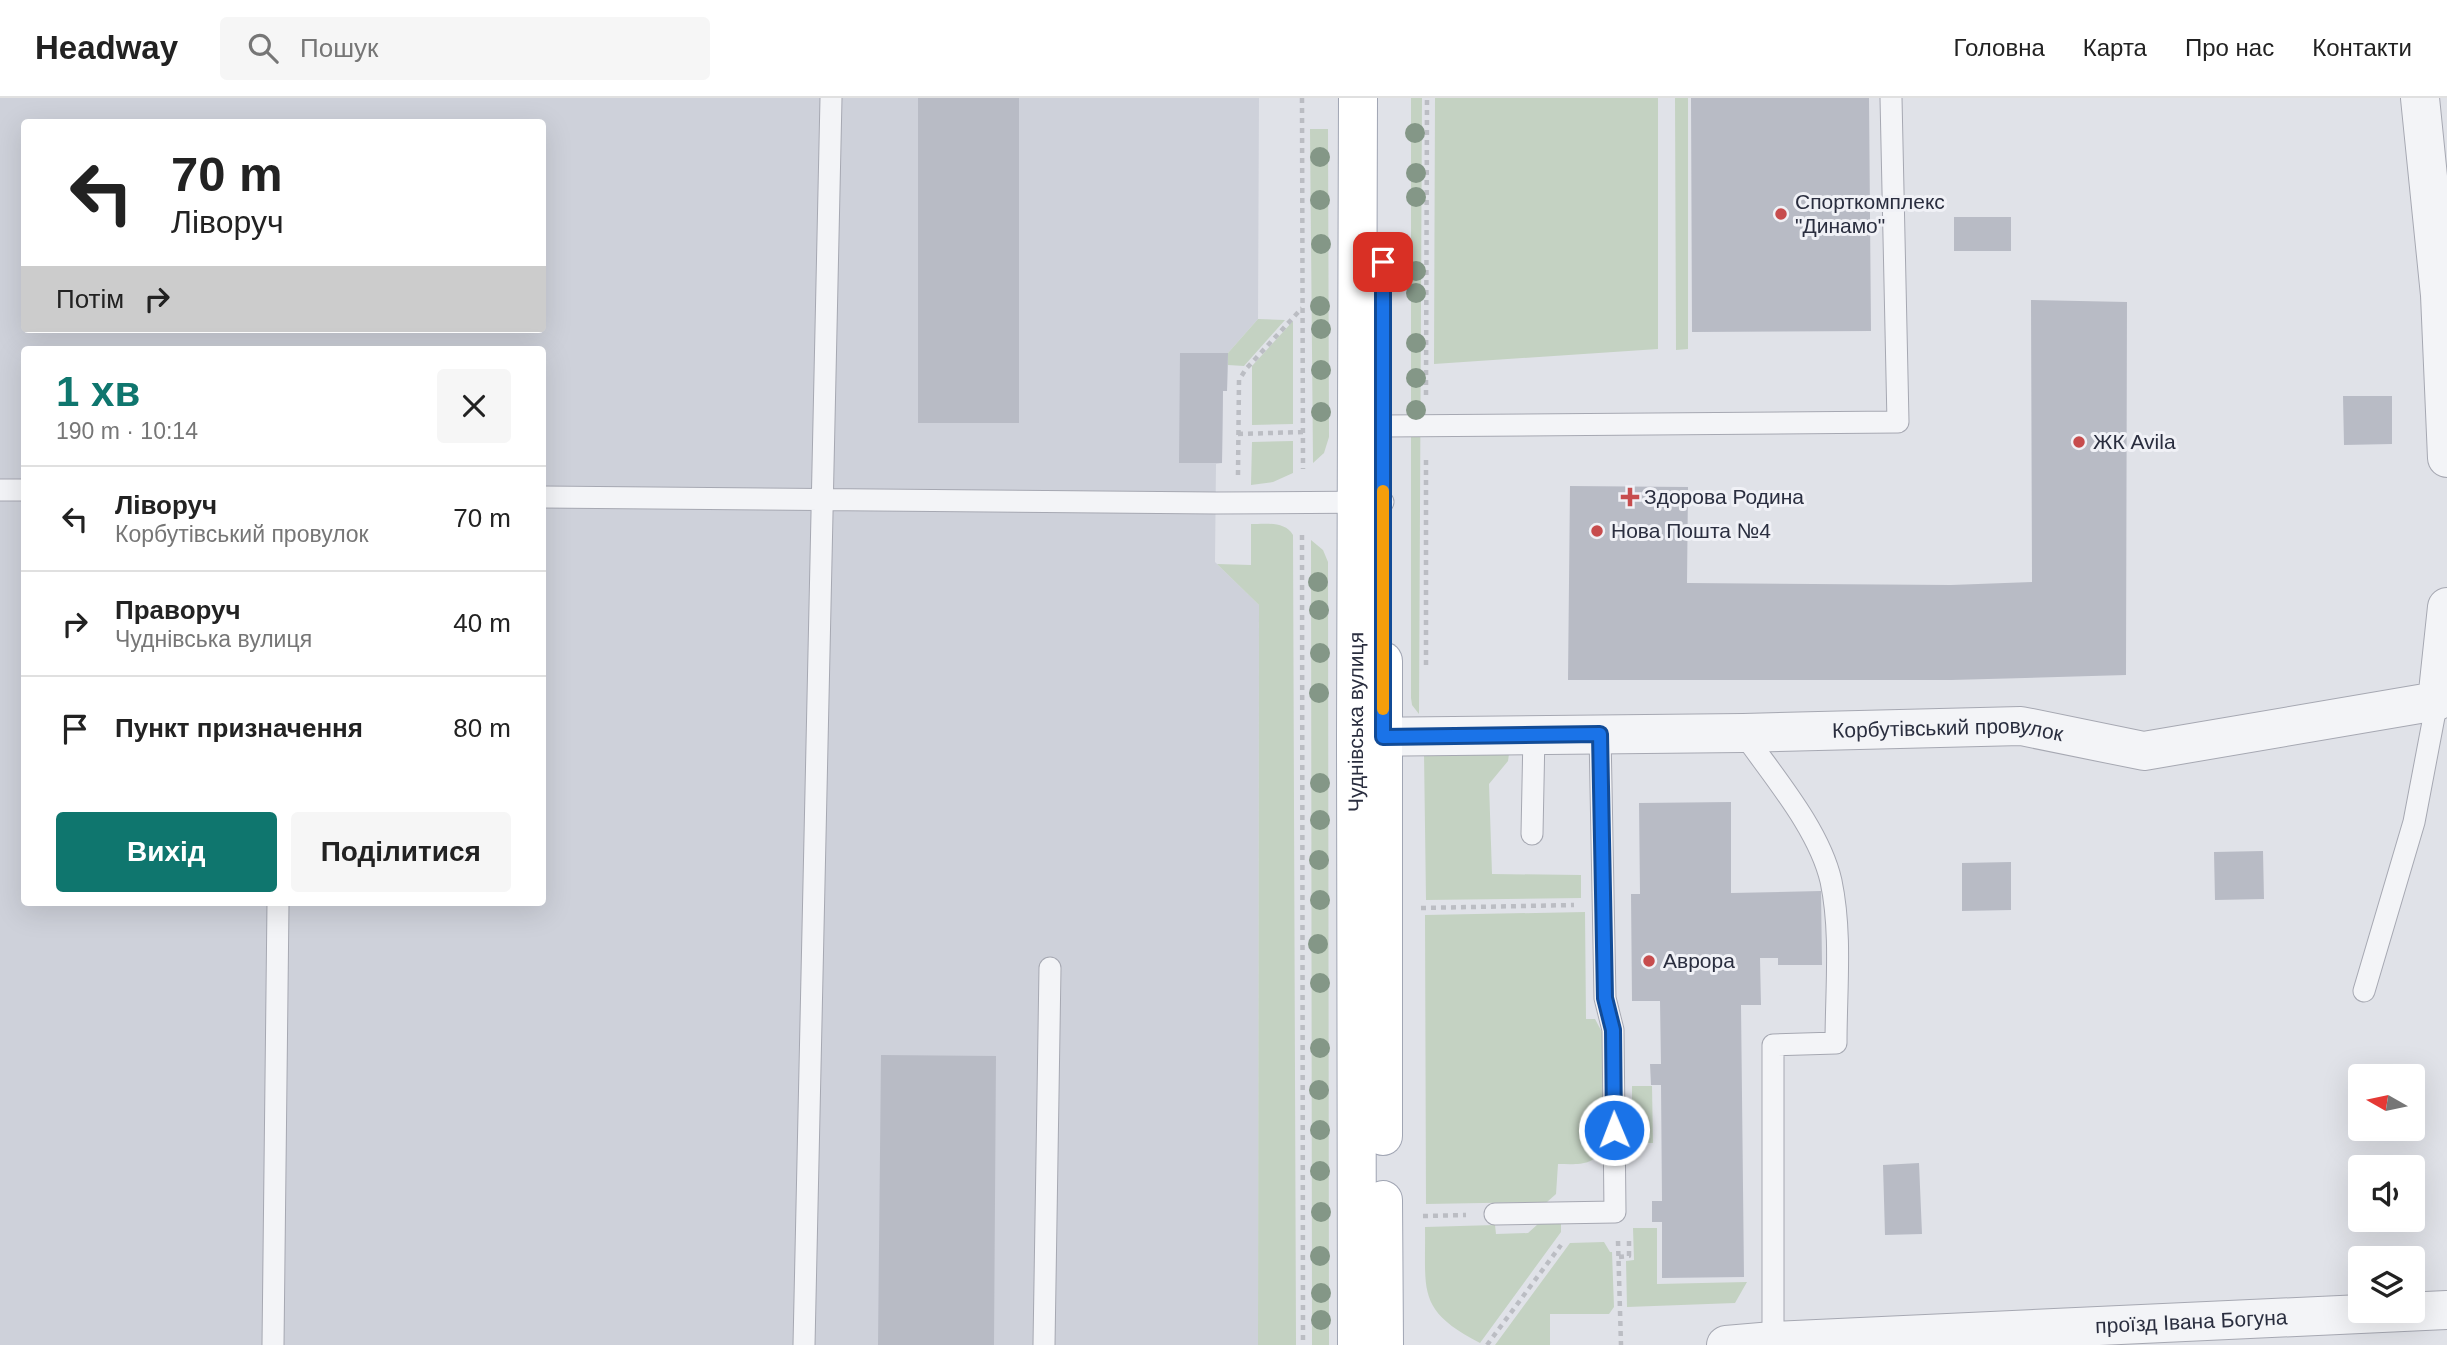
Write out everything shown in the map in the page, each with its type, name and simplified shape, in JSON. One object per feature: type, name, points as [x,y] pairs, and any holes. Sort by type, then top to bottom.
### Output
[{"type":"main road","name":"Чуднівська вулиця","points":[[1357,1345],[1369,737],[1370,502],[1358,98]]},
{"type":"main road","name":"Чуднівська вулиця","points":[[1370,502],[1383,426],[1382,98]]},
{"type":"main road","name":"Чуднівська вулиця","points":[[1369,737],[1384,1345]]},
{"type":"street","points":[[2420,98],[2440,295],[2447,458]]},
{"type":"street","points":[[2442,700],[2447,607]]},
{"type":"street","name":"Корбутівський провулок","points":[[1369,737],[1743,733],[2021,726],[2144,751],[2442,700]]},
{"type":"street","name":"проїзд Івана Богуна","points":[[1726,1345],[2447,1310]]},
{"type":"lane","points":[[804,1345],[831,98]]},
{"type":"lane","points":[[1383,426],[1898,422],[1891,98]]},
{"type":"lane","points":[[0,490],[21,490]]},
{"type":"lane","points":[[546,497],[823,501],[1370,502]]},
{"type":"lane","points":[[2364,991],[2414,822],[2442,700]]},
{"type":"lane","points":[[1743,733],[1798,812],[1817,846],[1830,879],[1836,922],[1836,1043],[1773,1045],[1773,1341]]},
{"type":"lane","points":[[1532,834],[1534,734]]},
{"type":"lane","points":[[1495,1214],[1615,1212],[1613,1030],[1605,998],[1600,734]]},
{"type":"lane","points":[[273,1345],[278,906]]},
{"type":"lane","points":[[1044,1345],[1050,968]]},
{"type":"path","points":[[1302,98],[1303,469]]},
{"type":"path","points":[[1237,503],[1239,380],[1303,307]]},
{"type":"path","points":[[1238,433],[1303,432]]},
{"type":"path","points":[[1301,535],[1303,1345]]},
{"type":"path","points":[[1417,908],[1604,904]]},
{"type":"path","points":[[1487,1345],[1584,1213]]},
{"type":"path","points":[[1418,1216],[1455,1215]]},
{"type":"path","points":[[1620,1261],[1621,1345]]},
{"type":"shaded area","points":[[0,98],[1259,98],[1258,319],[1228,353],[1227,391],[1223,391],[1222,463],[1216,464],[1215,562],[1259,605],[1258,1345],[0,1345]]},
{"type":"green space","points":[[1411,98],[1422,98],[1419,714],[1412,705],[1411,698]]},
{"type":"green space","points":[[1435,98],[1658,98],[1658,349],[1434,364]]},
{"type":"green space","points":[[1675,98],[1688,98],[1688,349],[1676,350]]},
{"type":"green space","points":[[1310,129],[1328,129],[1329,437],[1324,453],[1313,463]]},
{"type":"green space","points":[[1258,319],[1285,320],[1244,366],[1228,365],[1228,353]]},
{"type":"green space","points":[[1293,321],[1293,424],[1252,425],[1252,366]]},
{"type":"green space","points":[[1293,441],[1293,473],[1273,482],[1251,485],[1252,442]]},
{"type":"green space","points":[[1251,524],[1280,525],[1293,535],[1296,1345],[1258,1345],[1259,605],[1217,564],[1251,565]]},
{"type":"green space","points":[[1311,540],[1323,550],[1328,562],[1329,1345],[1312,1345]]},
{"type":"green space","points":[[1424,753],[1509,754],[1508,761],[1489,784],[1492,874],[1581,875],[1581,898],[1426,900]]},
{"type":"green space","points":[[1585,912],[1586,1019],[1595,1019],[1603,1034],[1603,1147],[1600,1153],[1584,1163],[1558,1164],[1556,1194],[1547,1202],[1426,1204],[1425,915]]},
{"type":"green space","points":[[1632,1086],[1652,1086],[1653,1143],[1632,1143]]},
{"type":"green space","points":[[1538,1224],[1561,1224],[1561,1232],[1480,1343],[1445,1320],[1429,1297],[1425,1267],[1425,1227],[1495,1225],[1496,1234],[1528,1233]]},
{"type":"green space","points":[[1633,1228],[1657,1228],[1657,1284],[1747,1282],[1735,1303],[1627,1307],[1626,1261],[1634,1260]]},
{"type":"green space","points":[[1604,1242],[1612,1252],[1614,1307],[1609,1314],[1550,1314],[1550,1345],[1495,1345],[1570,1243]]},
{"type":"building","points":[[918,98],[1019,98],[1019,423],[918,423]]},
{"type":"building","name":"Спорткомплекс \"Динамо\"","points":[[1691,98],[1869,98],[1871,331],[1692,332]]},
{"type":"building","points":[[1954,217],[2011,217],[2011,251],[1954,251]]},
{"type":"building","points":[[2031,300],[2127,302],[2126,675],[1951,680],[1568,680],[1570,486],[1688,487],[1687,583],[1951,585],[2032,582]]},
{"type":"building","points":[[1180,353],[1228,353],[1227,391],[1223,391],[1222,463],[1179,463]]},
{"type":"building","points":[[2343,396],[2392,396],[2392,444],[2344,445]]},
{"type":"building","points":[[1731,802],[1731,893],[1821,891],[1822,965],[1778,965],[1778,958],[1760,958],[1761,1005],[1741,1005],[1744,1277],[1662,1278],[1662,1222],[1652,1222],[1652,1201],[1662,1201],[1661,1085],[1651,1085],[1650,1064],[1661,1064],[1660,1001],[1632,1001],[1631,894],[1640,894],[1639,803]]},
{"type":"building","points":[[2263,851],[2264,899],[2215,900],[2214,852]]},
{"type":"building","points":[[2011,862],[2011,910],[1962,911],[1962,863]]},
{"type":"building","points":[[881,1055],[996,1056],[994,1345],[878,1345]]},
{"type":"building","points":[[1919,1163],[1922,1234],[1885,1235],[1883,1165]]},
{"type":"slow traffic","points":[[1383,491],[1383,709]]},
{"type":"place","name":"Спорткомплекс \"Динамо\"","points":[[1781,214]]},
{"type":"place","name":"ЖК Avila","points":[[2079,442]]},
{"type":"place","name":"Здорова Родина","points":[[1630,497]]},
{"type":"place","name":"Нова Пошта №4","points":[[1597,531]]},
{"type":"place","name":"Аврора","points":[[1649,961]]},
{"type":"route","points":[[1383,262],[1383,737],[1600,734],[1605,998],[1613,1030],[1614,1130]]}]
